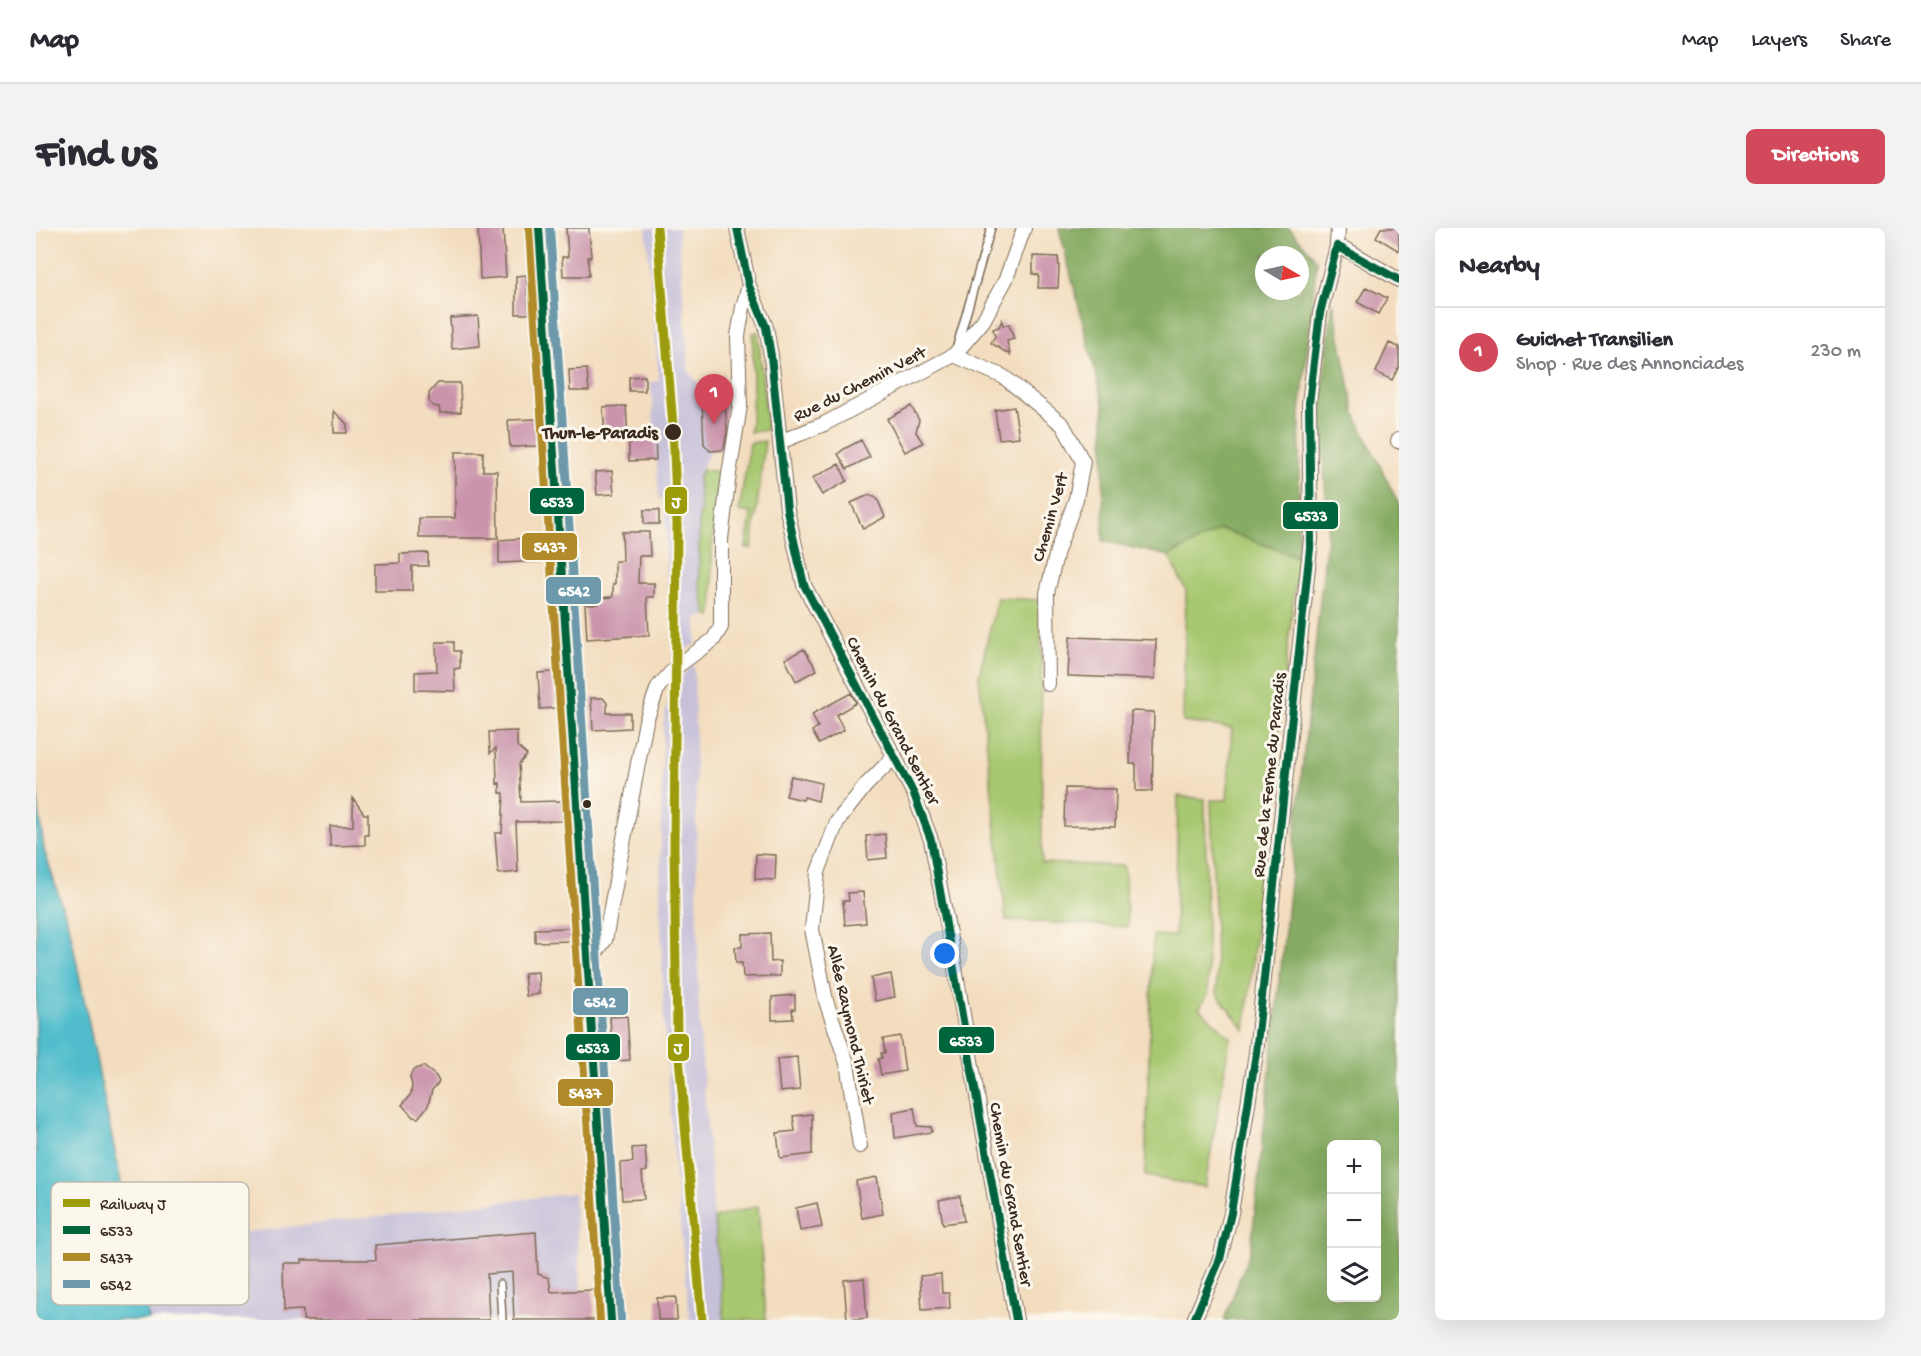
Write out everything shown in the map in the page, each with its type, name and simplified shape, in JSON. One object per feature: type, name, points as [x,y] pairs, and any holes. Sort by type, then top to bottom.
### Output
[{"type":"main road","points":[[539,228],[611,1320]]},
{"type":"street","name":"Chemin du Grand Sentier","points":[[737,228],[749,286],[766,327],[787,510],[804,585],[914,794],[924,817],[938,869],[1016,1320]]},
{"type":"street","points":[[954,355],[987,313],[1006,279],[1024,228]]},
{"type":"street","name":"Rue de la Ferme du Paradis","points":[[1194,1320],[1220,1258],[1231,1213],[1256,1053],[1311,540],[1309,403],[1320,313],[1337,246],[1338,228]]},
{"type":"street","points":[[1337,246],[1399,280]]},
{"type":"street","points":[[587,952],[597,951],[605,940],[646,721],[654,695],[666,677],[713,640],[721,627],[722,539],[740,405],[738,336],[742,307],[749,286]]},
{"type":"street","name":"Rue du Chemin Vert","points":[[780,442],[824,424],[954,355]]},
{"type":"street","name":"Chemin Vert","points":[[954,355],[1004,377],[1063,425],[1083,462],[1076,499],[1057,551],[1047,593],[1048,684]]},
{"type":"street","name":"Allée Raymond Thiriet","points":[[860,1146],[847,1063],[826,1001],[812,929],[818,872],[837,822],[866,785],[895,756]]},
{"type":"lane","points":[[954,355],[991,228]]},
{"type":"lane","points":[[500,1284],[502,1320]]},
{"type":"shaded area","points":[[646,228],[678,228],[689,372],[700,385],[725,402],[727,427],[727,444],[722,450],[710,451],[698,478],[701,513],[699,514],[699,582],[707,616],[697,617],[696,644],[672,658],[674,586],[667,585],[665,499],[659,499],[651,382],[659,381]]},
{"type":"shaded area","points":[[694,664],[699,1019],[724,1320],[690,1320],[675,1173],[664,1024],[660,893],[663,726],[670,688]]},
{"type":"shaded area","points":[[574,1193],[583,1320],[149,1320],[146,1305],[249,1305],[249,1232]]},
{"type":"green space","points":[[1059,228],[1289,228],[1305,246],[1255,246],[1255,300],[1309,300],[1309,251],[1317,260],[1300,415],[1298,557],[1221,529],[1169,556],[1103,541],[1104,406]]},
{"type":"green space","points":[[1333,301],[1355,414],[1399,505],[1399,1320],[1224,1320],[1251,1249],[1328,526],[1320,410]]},
{"type":"green space","points":[[758,332],[767,430],[750,432],[753,393],[753,333]]},
{"type":"green space","points":[[765,441],[752,548],[746,548],[751,513],[739,511],[750,443]]},
{"type":"green space","points":[[703,469],[721,473],[712,547],[713,605],[711,617],[707,616],[699,582],[699,513],[701,513],[698,478]]},
{"type":"green space","points":[[1221,529],[1298,557],[1245,1030],[1217,994],[1211,800],[1227,800],[1232,728],[1183,722],[1186,591],[1169,556]]},
{"type":"green space","points":[[997,598],[1041,600],[1042,863],[1124,866],[1128,927],[1006,920],[979,676]]},
{"type":"green space","points":[[1178,796],[1205,799],[1208,995],[1199,1008],[1230,1037],[1205,1187],[1145,1176],[1153,935],[1175,936]]},
{"type":"green space","points":[[758,1206],[766,1320],[724,1320],[714,1218]]},
{"type":"water","points":[[36,785],[44,850],[70,930],[121,1182],[51,1182],[51,1305],[146,1305],[149,1320],[36,1320]]},
{"type":"building","points":[[478,228],[503,228],[506,277],[480,279]]},
{"type":"building","points":[[566,228],[589,228],[591,257],[588,257],[589,276],[563,276],[562,257],[568,257]]},
{"type":"building","points":[[1381,228],[1399,228],[1399,251],[1376,237]]},
{"type":"building","points":[[1033,256],[1058,257],[1058,288],[1038,288],[1039,275],[1033,274]]},
{"type":"building","points":[[526,275],[529,314],[516,314],[516,276]]},
{"type":"building","points":[[1366,287],[1387,298],[1378,314],[1357,302]]},
{"type":"building","points":[[478,316],[480,346],[452,349],[450,318]]},
{"type":"building","points":[[1002,320],[1003,326],[1009,324],[1014,339],[1007,341],[1010,355],[991,343],[995,336],[993,329],[999,327]]},
{"type":"building","points":[[1389,343],[1399,347],[1399,366],[1392,380],[1376,372]]},
{"type":"building","points":[[587,369],[589,391],[570,391],[569,370]]},
{"type":"building","points":[[645,376],[645,391],[629,391],[629,377]]},
{"type":"building","points":[[438,383],[460,383],[461,412],[440,413],[439,407],[429,402],[429,393]]},
{"type":"building","name":"Thun-le-Paradis","points":[[712,391],[725,402],[727,431],[724,448],[710,451],[704,444],[702,403]]},
{"type":"building","points":[[626,406],[628,437],[605,438],[603,407]]},
{"type":"building","points":[[911,406],[919,420],[916,432],[923,443],[905,452],[887,419]]},
{"type":"building","points":[[1014,407],[1019,437],[999,439],[995,410]]},
{"type":"building","points":[[334,411],[347,424],[347,433],[334,433]]},
{"type":"building","points":[[536,419],[538,446],[510,447],[508,420]]},
{"type":"building","points":[[655,436],[656,460],[629,461],[629,437]]},
{"type":"building","points":[[861,440],[870,457],[847,469],[838,454]]},
{"type":"building","points":[[455,452],[483,452],[483,471],[497,471],[498,538],[419,538],[419,518],[455,518]]},
{"type":"building","points":[[839,464],[847,481],[822,495],[812,478]]},
{"type":"building","points":[[612,471],[614,494],[597,495],[595,472]]},
{"type":"building","points":[[869,495],[877,498],[885,517],[863,529],[851,503]]},
{"type":"building","points":[[644,510],[659,510],[659,524],[644,524]]},
{"type":"building","points":[[622,532],[649,532],[650,556],[639,556],[638,583],[654,583],[654,597],[647,597],[649,635],[587,639],[585,604],[598,604],[598,598],[613,597],[615,561],[623,561]]},
{"type":"building","points":[[544,537],[545,561],[499,563],[499,540]]},
{"type":"building","points":[[428,553],[428,566],[412,566],[412,591],[375,591],[375,564],[400,563],[400,554]]},
{"type":"building","points":[[1070,637],[1156,640],[1155,679],[1068,676]]},
{"type":"building","points":[[436,642],[454,642],[454,651],[460,651],[460,668],[454,669],[455,691],[415,690],[415,672],[437,671]]},
{"type":"building","points":[[804,649],[817,670],[796,681],[785,659]]},
{"type":"building","points":[[553,672],[555,708],[540,709],[538,673]]},
{"type":"building","points":[[851,693],[856,703],[836,715],[844,730],[819,744],[812,731],[818,727],[812,714]]},
{"type":"building","points":[[591,698],[603,698],[607,703],[607,713],[630,713],[630,728],[593,730]]},
{"type":"building","points":[[1131,711],[1154,712],[1152,791],[1136,791],[1136,764],[1130,764]]},
{"type":"building","points":[[517,731],[517,746],[527,755],[519,764],[521,802],[561,801],[562,821],[516,822],[518,872],[498,874],[495,833],[502,833],[504,793],[500,793],[500,783],[497,784],[496,748],[490,753],[489,732]]},
{"type":"building","points":[[791,776],[821,783],[818,801],[786,796]]},
{"type":"building","points":[[1065,788],[1116,789],[1115,827],[1064,826]]},
{"type":"building","points":[[353,798],[364,814],[368,814],[368,835],[365,835],[365,845],[330,846],[330,826],[353,826]]},
{"type":"building","points":[[885,834],[887,858],[868,860],[866,836]]},
{"type":"building","points":[[756,854],[776,855],[775,880],[755,879]]},
{"type":"building","points":[[863,892],[866,923],[845,925],[843,901],[849,901],[848,893]]},
{"type":"building","points":[[570,928],[571,941],[535,942],[535,929]]},
{"type":"building","points":[[770,933],[771,962],[780,961],[780,976],[743,977],[742,963],[736,963],[735,947],[742,947],[742,934]]},
{"type":"building","points":[[538,972],[539,994],[526,996],[524,973]]},
{"type":"building","points":[[891,974],[895,997],[875,1001],[871,978]]},
{"type":"building","points":[[795,995],[795,1009],[792,1009],[793,1019],[772,1020],[772,997]]},
{"type":"building","points":[[627,1016],[630,1060],[613,1061],[610,1017]]},
{"type":"building","points":[[900,1036],[905,1071],[881,1075],[878,1059],[882,1058],[881,1053],[885,1053],[883,1039]]},
{"type":"building","points":[[797,1057],[800,1090],[780,1092],[777,1059]]},
{"type":"building","points":[[423,1066],[436,1076],[439,1082],[432,1090],[428,1106],[418,1118],[413,1117],[402,1105],[411,1094],[410,1077],[413,1070]]},
{"type":"building","points":[[914,1108],[917,1126],[931,1127],[932,1132],[895,1138],[893,1112]]},
{"type":"building","points":[[812,1114],[812,1154],[780,1158],[777,1133],[795,1131],[793,1116]]},
{"type":"building","points":[[645,1147],[647,1171],[642,1172],[644,1199],[622,1200],[620,1163],[633,1162],[632,1148]]},
{"type":"building","points":[[877,1177],[883,1214],[862,1218],[856,1181]]},
{"type":"building","points":[[960,1196],[964,1221],[943,1224],[939,1200]]},
{"type":"building","points":[[817,1203],[822,1227],[800,1231],[796,1208]]},
{"type":"building","points":[[536,1232],[538,1274],[549,1278],[551,1292],[593,1290],[595,1320],[514,1320],[512,1272],[487,1274],[489,1320],[303,1320],[303,1310],[284,1311],[283,1263],[302,1263],[302,1260],[376,1260],[375,1245]]},
{"type":"building","points":[[941,1274],[942,1293],[949,1293],[950,1308],[922,1310],[920,1276]]},
{"type":"building","points":[[864,1278],[867,1318],[847,1320],[844,1280]]},
{"type":"building","points":[[676,1297],[677,1320],[658,1320],[657,1298]]},
{"type":"rail line","name":"J","points":[[657,228],[673,426],[677,525],[674,847],[677,1034],[702,1320]]},
{"type":"transit line","name":"6533","points":[[539,228],[611,1320]]},
{"type":"transit line","name":"6542","points":[[550,228],[621,1319]]},
{"type":"transit line","name":"6533","points":[[737,228],[749,286],[766,327],[787,510],[804,585],[914,794],[931,840],[1016,1320]]},
{"type":"transit line","name":"5437","points":[[529,229],[600,1320]]},
{"type":"transit line","name":"6533","points":[[1337,246],[1399,280]]},
{"type":"transit line","name":"6533","points":[[1194,1320],[1220,1259],[1231,1213],[1256,1053],[1311,539],[1309,403],[1320,313],[1337,246]]},
{"type":"place","name":"Guichet Transilien","points":[[714,424]]},
{"type":"place","name":"Thun-le-Paradis","points":[[673,432]]}]
